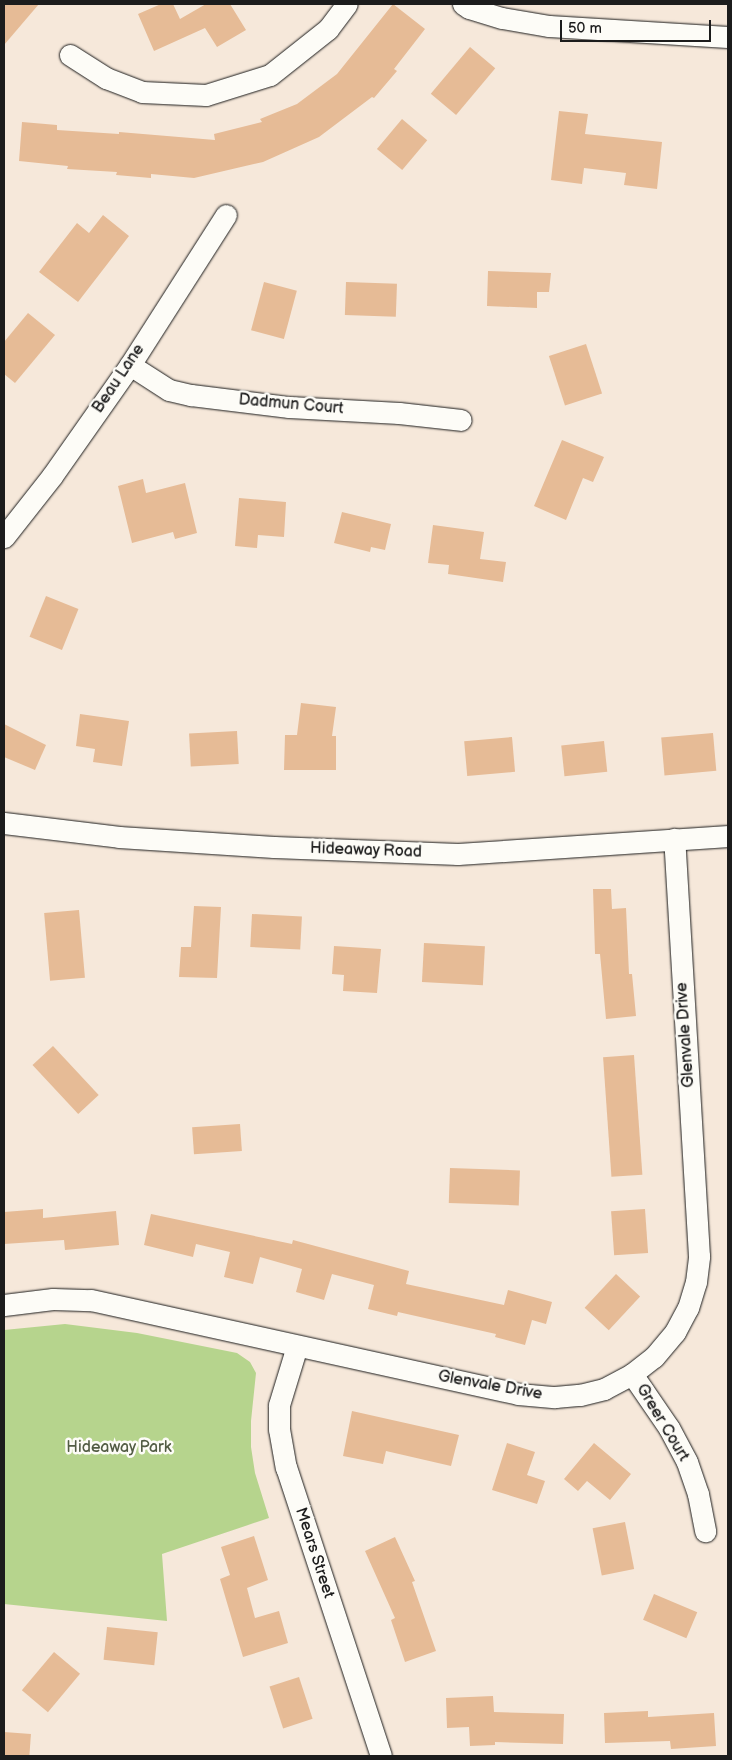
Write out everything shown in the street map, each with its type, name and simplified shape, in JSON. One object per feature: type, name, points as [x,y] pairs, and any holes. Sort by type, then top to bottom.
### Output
[{"type":"street","points":[[70,55],[106,78],[142,92],[206,94],[270,75],[328,30],[347,4]]},
{"type":"street","points":[[462,4],[502,18],[549,26],[728,37]]},
{"type":"street","name":"Beau Lane","points":[[4,537],[52,476],[130,365],[226,215]]},
{"type":"street","name":"Dadmun Court","points":[[130,365],[169,390],[191,396],[290,407],[399,413],[461,420]]},
{"type":"street","name":"Hideaway Road","points":[[4,823],[119,837],[274,847],[458,854],[728,836]]},
{"type":"street","name":"Glenvale Drive","points":[[4,1305],[54,1299],[91,1300],[518,1394],[556,1397],[580,1395],[604,1389],[632,1374],[654,1357],[674,1332],[688,1308],[696,1282],[700,1256],[674,839]]},
{"type":"street","name":"Mears Street","points":[[297,1346],[280,1406],[279,1429],[286,1467],[381,1756]]},
{"type":"street","name":"Greer Court","points":[[632,1374],[669,1428],[687,1462],[698,1494],[705,1531]]},
{"type":"green space","name":"Hideaway Park","points":[[65,1324],[137,1333],[237,1353],[250,1362],[256,1373],[251,1421],[251,1447],[255,1473],[269,1518],[162,1554],[167,1621],[4,1604],[4,1330]]},
{"type":"building","points":[[4,4],[39,4],[4,45]]},
{"type":"building","points":[[161,4],[173,4],[180,19],[206,4],[230,4],[246,30],[217,47],[205,28],[154,51],[138,14]]},
{"type":"building","points":[[393,4],[425,29],[394,69],[397,71],[374,98],[372,97],[319,137],[263,162],[194,178],[151,174],[151,178],[116,175],[117,172],[67,169],[68,166],[19,161],[22,122],[57,125],[57,130],[119,134],[119,132],[215,140],[214,134],[262,122],[260,119],[297,104],[337,74]]},
{"type":"building","points":[[470,47],[495,68],[456,115],[431,94]]},
{"type":"building","points":[[559,111],[588,114],[585,134],[662,142],[657,189],[624,185],[626,173],[584,168],[582,184],[551,180]]},
{"type":"building","points":[[402,119],[427,140],[402,170],[377,149]]},
{"type":"building","points":[[103,215],[129,236],[78,302],[39,272],[77,223],[89,233]]},
{"type":"building","points":[[488,271],[551,273],[549,292],[537,292],[537,308],[487,306]]},
{"type":"building","points":[[264,282],[297,291],[284,339],[251,330]]},
{"type":"building","points":[[346,282],[397,284],[396,317],[345,315]]},
{"type":"building","points":[[28,313],[55,335],[15,383],[4,374],[4,342]]},
{"type":"building","points":[[586,344],[602,393],[565,406],[549,356]]},
{"type":"building","points":[[562,440],[604,457],[593,482],[583,478],[566,520],[534,506]]},
{"type":"building","points":[[143,479],[146,493],[185,483],[197,533],[175,539],[173,532],[132,543],[118,486]]},
{"type":"building","points":[[239,498],[286,502],[284,537],[258,535],[257,548],[235,546]]},
{"type":"building","points":[[342,512],[391,524],[385,550],[371,547],[370,552],[334,543]]},
{"type":"building","points":[[433,525],[484,532],[480,559],[506,562],[503,582],[448,574],[449,565],[428,563]]},
{"type":"building","points":[[46,596],[78,609],[62,650],[30,637]]},
{"type":"building","points":[[301,703],[336,707],[332,736],[336,736],[336,770],[284,770],[285,735],[297,735]]},
{"type":"building","points":[[80,714],[129,721],[122,766],[93,762],[95,749],[76,746]]},
{"type":"building","points":[[4,724],[46,745],[35,770],[4,757]]},
{"type":"building","points":[[237,731],[239,764],[191,766],[189,734]]},
{"type":"building","points":[[713,733],[716,771],[665,775],[661,738]]},
{"type":"building","points":[[512,737],[515,772],[467,776],[464,741]]},
{"type":"building","points":[[604,741],[607,772],[564,776],[561,745]]},
{"type":"building","points":[[593,889],[611,889],[612,909],[626,908],[629,974],[632,974],[636,1016],[606,1019],[600,954],[595,954]]},
{"type":"building","points":[[194,906],[221,907],[217,978],[179,977],[181,947],[191,947]]},
{"type":"building","points":[[79,910],[85,978],[50,981],[44,913]]},
{"type":"building","points":[[252,914],[302,917],[300,950],[250,947]]},
{"type":"building","points":[[424,943],[485,946],[483,985],[422,982]]},
{"type":"building","points":[[334,946],[381,949],[377,993],[343,991],[344,975],[332,974]]},
{"type":"building","points":[[53,1046],[99,1095],[78,1114],[33,1065]]},
{"type":"building","points":[[634,1055],[642,1175],[611,1177],[603,1057]]},
{"type":"building","points":[[240,1124],[242,1151],[194,1154],[192,1127]]},
{"type":"building","points":[[450,1168],[520,1170],[519,1205],[449,1203]]},
{"type":"building","points":[[43,1209],[43,1218],[116,1211],[119,1245],[65,1250],[64,1240],[4,1244],[4,1212]]},
{"type":"building","points":[[645,1209],[648,1253],[614,1255],[611,1211]]},
{"type":"building","points":[[151,1214],[292,1244],[293,1240],[409,1271],[406,1284],[504,1305],[508,1290],[552,1302],[546,1324],[532,1320],[525,1345],[495,1337],[496,1334],[398,1312],[397,1316],[368,1309],[374,1285],[332,1274],[324,1300],[296,1292],[302,1269],[260,1257],[253,1284],[224,1277],[230,1252],[196,1244],[193,1257],[144,1245]]},
{"type":"building","points":[[616,1274],[640,1297],[609,1330],[585,1308]]},
{"type":"building","points":[[352,1411],[459,1435],[451,1466],[386,1451],[383,1464],[343,1456]]},
{"type":"building","points":[[507,1443],[535,1452],[527,1475],[545,1481],[537,1504],[492,1490]]},
{"type":"building","points":[[594,1443],[631,1474],[610,1500],[587,1481],[578,1491],[564,1479]]},
{"type":"building","points":[[625,1522],[634,1569],[602,1575],[593,1528]]},
{"type":"building","points":[[254,1536],[268,1580],[247,1588],[255,1618],[279,1611],[288,1643],[243,1657],[220,1579],[230,1575],[221,1547]]},
{"type":"building","points":[[395,1537],[415,1581],[412,1582],[436,1651],[405,1662],[391,1620],[395,1618],[365,1551]]},
{"type":"building","points":[[654,1594],[697,1612],[686,1638],[643,1620]]},
{"type":"building","points":[[107,1627],[158,1632],[154,1665],[104,1660]]},
{"type":"building","points":[[54,1652],[80,1674],[48,1712],[22,1690]]},
{"type":"building","points":[[299,1677],[313,1719],[283,1728],[270,1687]]},
{"type":"building","points":[[493,1696],[494,1712],[564,1714],[563,1744],[495,1742],[495,1745],[470,1746],[469,1727],[447,1728],[446,1698]]},
{"type":"building","points":[[648,1711],[648,1717],[714,1713],[716,1746],[671,1749],[670,1741],[605,1743],[604,1713]]},
{"type":"building","points":[[4,1732],[31,1734],[29,1756],[4,1756]]}]
